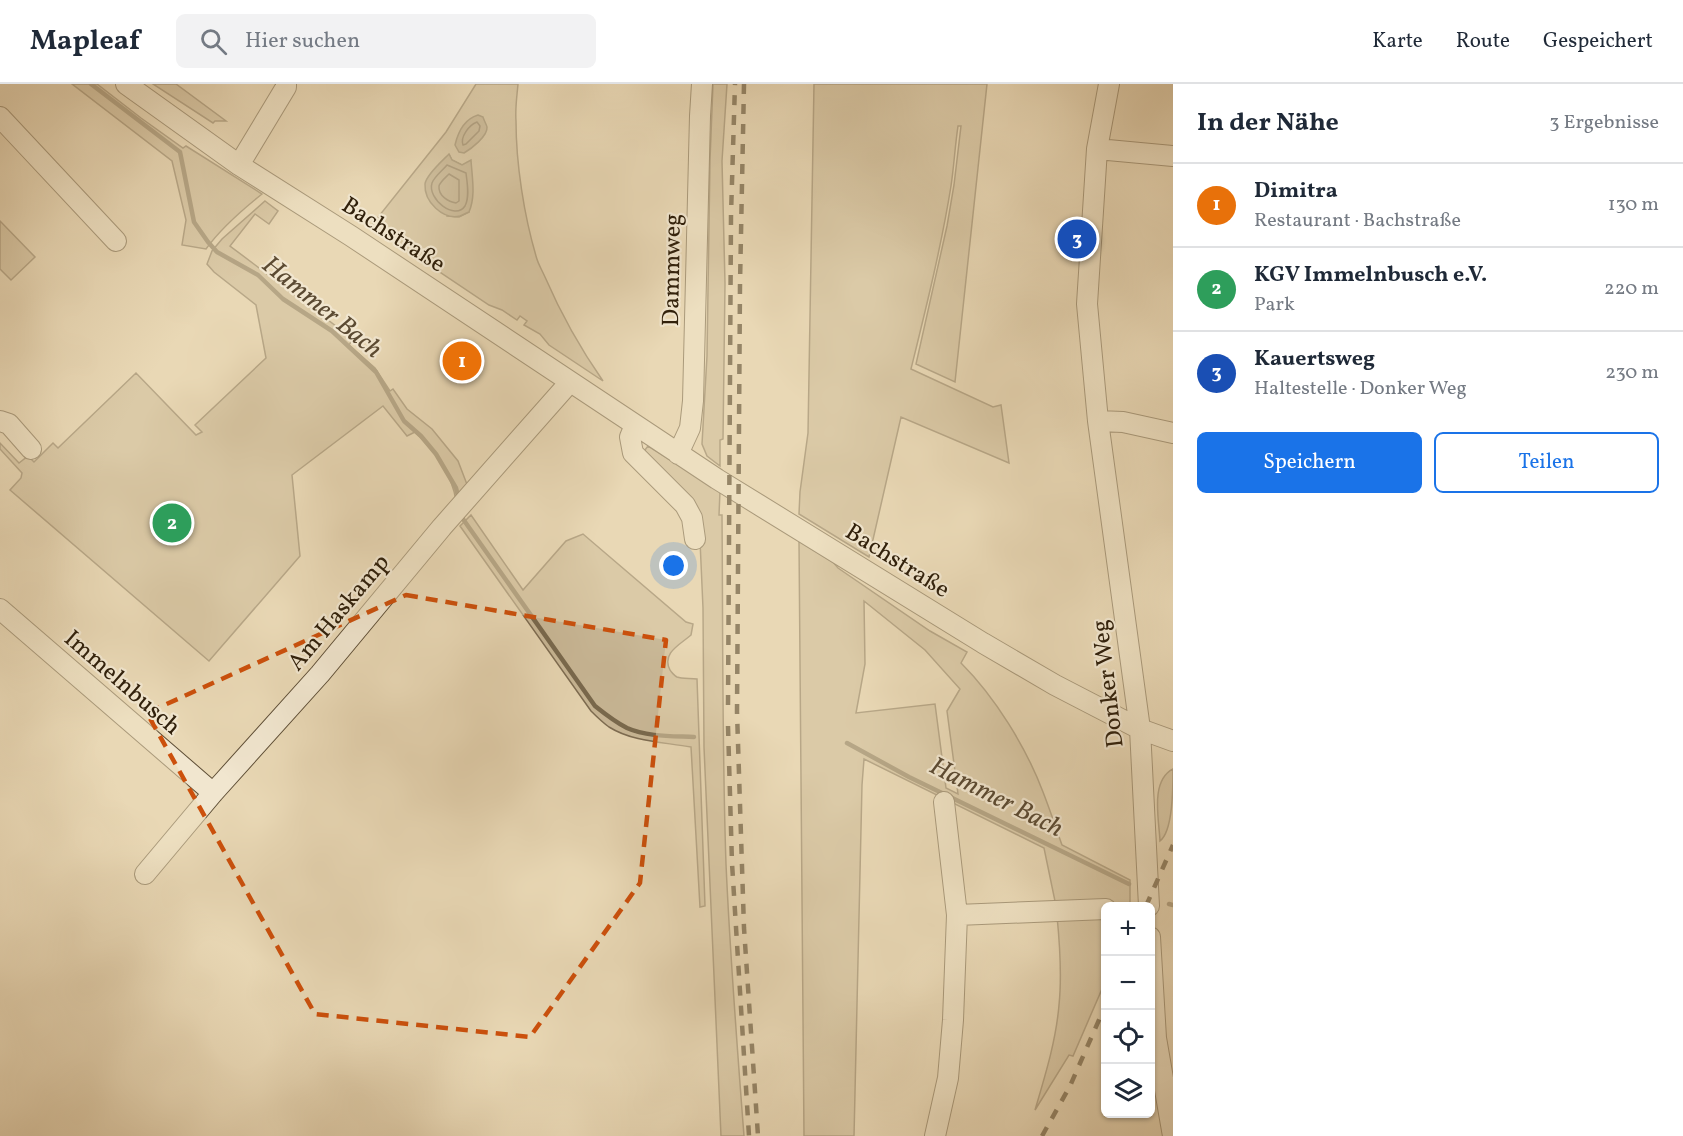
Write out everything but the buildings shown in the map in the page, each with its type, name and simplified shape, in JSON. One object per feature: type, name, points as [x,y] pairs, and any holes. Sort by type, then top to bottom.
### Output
[{"type":"street","name":"Bachstraße","points":[[126,84],[239,165],[351,236],[678,454],[983,643],[1055,685],[1140,729],[1173,741]]},
{"type":"street","points":[[239,165],[286,84]]},
{"type":"street","name":"Dammweg","points":[[678,454],[690,428],[693,408],[702,84]]},
{"type":"street","name":"Donker Weg","points":[[1108,84],[1097,149],[1087,304],[1098,421],[1140,729],[1144,902]]},
{"type":"street","points":[[0,117],[116,241]]},
{"type":"street","points":[[1097,149],[1173,156]]},
{"type":"street","name":"Am Haskamp","points":[[145,874],[213,793],[320,674],[442,526],[570,382]]},
{"type":"street","points":[[0,421],[9,424],[31,449]]},
{"type":"street","points":[[1098,421],[1123,422],[1173,433]]},
{"type":"street","points":[[635,425],[630,437],[633,453],[685,505],[692,518],[695,539]]},
{"type":"street","name":"Immelnbusch","points":[[0,609],[213,793]]},
{"type":"street","points":[[934,1136],[948,1078],[957,915],[944,802]]},
{"type":"street","points":[[957,915],[1101,909]]},
{"type":"street","points":[[1153,956],[1164,1039],[1173,1136]]},
{"type":"highlighted area","points":[[406,595],[666,640],[640,883],[530,1037],[315,1014],[147,713]]},
{"type":"shaded area","points":[[72,84],[97,84],[183,148],[186,146],[262,194],[232,220],[206,249],[182,245],[186,220],[172,161]]},
{"type":"shaded area","points":[[153,84],[176,84],[226,121],[213,123]]},
{"type":"shaded area","points":[[476,84],[518,84],[516,137],[519,172],[524,207],[536,256],[564,317],[603,381],[549,345],[540,334],[524,325],[527,321],[520,316],[517,320],[489,305],[371,226],[446,132]],"holes":[[[449,154],[452,160],[462,165],[469,212],[459,217],[447,216]]]},
{"type":"shaded area","points":[[713,84],[727,84],[722,161],[725,283],[723,439],[720,440],[720,466],[707,456],[702,444],[707,356]]},
{"type":"shaded area","points":[[814,84],[987,84],[955,382],[916,364],[947,226],[961,126],[958,126],[943,232],[911,369],[993,407],[1001,405],[1009,463],[901,417],[869,557],[799,514],[808,433]]},
{"type":"shaded area","points":[[265,201],[278,211],[269,224],[255,214],[230,246],[353,339],[349,345],[375,368],[390,391],[393,389],[407,409],[432,429],[458,461],[468,487],[456,501],[451,481],[429,447],[415,432],[407,436],[383,406],[292,475],[300,556],[209,661],[10,490],[21,478],[22,473],[0,449],[0,443],[19,463],[28,456],[34,462],[53,443],[58,448],[136,373],[196,435],[202,432],[195,425],[266,358],[256,305],[207,264],[212,251],[222,239]]},
{"type":"shaded area","points":[[0,221],[35,257],[11,280],[0,269]]},
{"type":"shaded area","points":[[648,446],[720,491],[726,864],[744,1136],[721,1136],[704,747],[703,608],[699,518],[646,454],[645,450]]},
{"type":"shaded area","points":[[471,515],[523,590],[566,541],[583,534],[686,622],[693,624],[691,635],[673,649],[668,664],[677,677],[697,679],[705,906],[700,907],[691,747],[628,736],[609,727],[591,711],[460,526]]},
{"type":"shaded area","points":[[799,541],[833,562],[838,568],[930,631],[967,652],[961,663],[986,691],[1019,740],[1046,799],[1062,845],[1130,880],[1130,902],[1056,906],[1044,848],[864,759],[854,1136],[804,1136]],"holes":[[[864,601],[925,650],[960,689],[947,711],[958,794],[946,788],[935,704],[856,713],[865,664]]]},
{"type":"shaded area","points":[[1173,769],[1170,819],[1168,828],[1160,841],[1159,791],[1161,782]]},
{"type":"shaded area","points":[[1101,915],[1101,991],[1073,1056],[1069,1055],[1035,1110],[1050,1058],[1058,1018],[1060,950],[1057,916]]},
{"type":"water","points":[[478,115],[483,117],[487,131],[479,142],[467,151],[459,152],[455,145],[460,131],[469,120]]},
{"type":"water","points":[[449,154],[452,160],[462,165],[471,160],[473,186],[469,212],[454,217],[441,212],[431,203],[425,184],[428,176]]},
{"type":"waterway","name":"Hammer Bach","points":[[91,84],[180,152],[194,222],[217,252],[258,275],[283,299],[332,331],[376,372],[404,421],[436,454],[456,488],[459,500]]},
{"type":"waterway","name":"Hammer Bach","points":[[462,514],[463,519],[595,706],[618,723],[635,731],[660,736],[694,737]]},
{"type":"waterway","name":"Hammer Bach","points":[[847,743],[909,777],[1129,884]]},
{"type":"waterway","name":"Hammer Bach","points":[[1169,904],[1173,905]]},
{"type":"railway","points":[[728,705],[731,215],[735,84]]},
{"type":"railway","points":[[744,84],[737,712],[744,928],[758,1136]]},
{"type":"railway","points":[[728,726],[732,863],[749,1136]]},
{"type":"railway","points":[[1148,902],[1173,845]]},
{"type":"railway","points":[[1042,1136],[1070,1086],[1103,1010]]},
{"type":"place","name":"Kauertsweg","points":[[1077,239]]},
{"type":"place","name":"Dimitra","points":[[462,361]]},
{"type":"place","name":"KGV Immelnbusch e.V.","points":[[172,523]]}]
